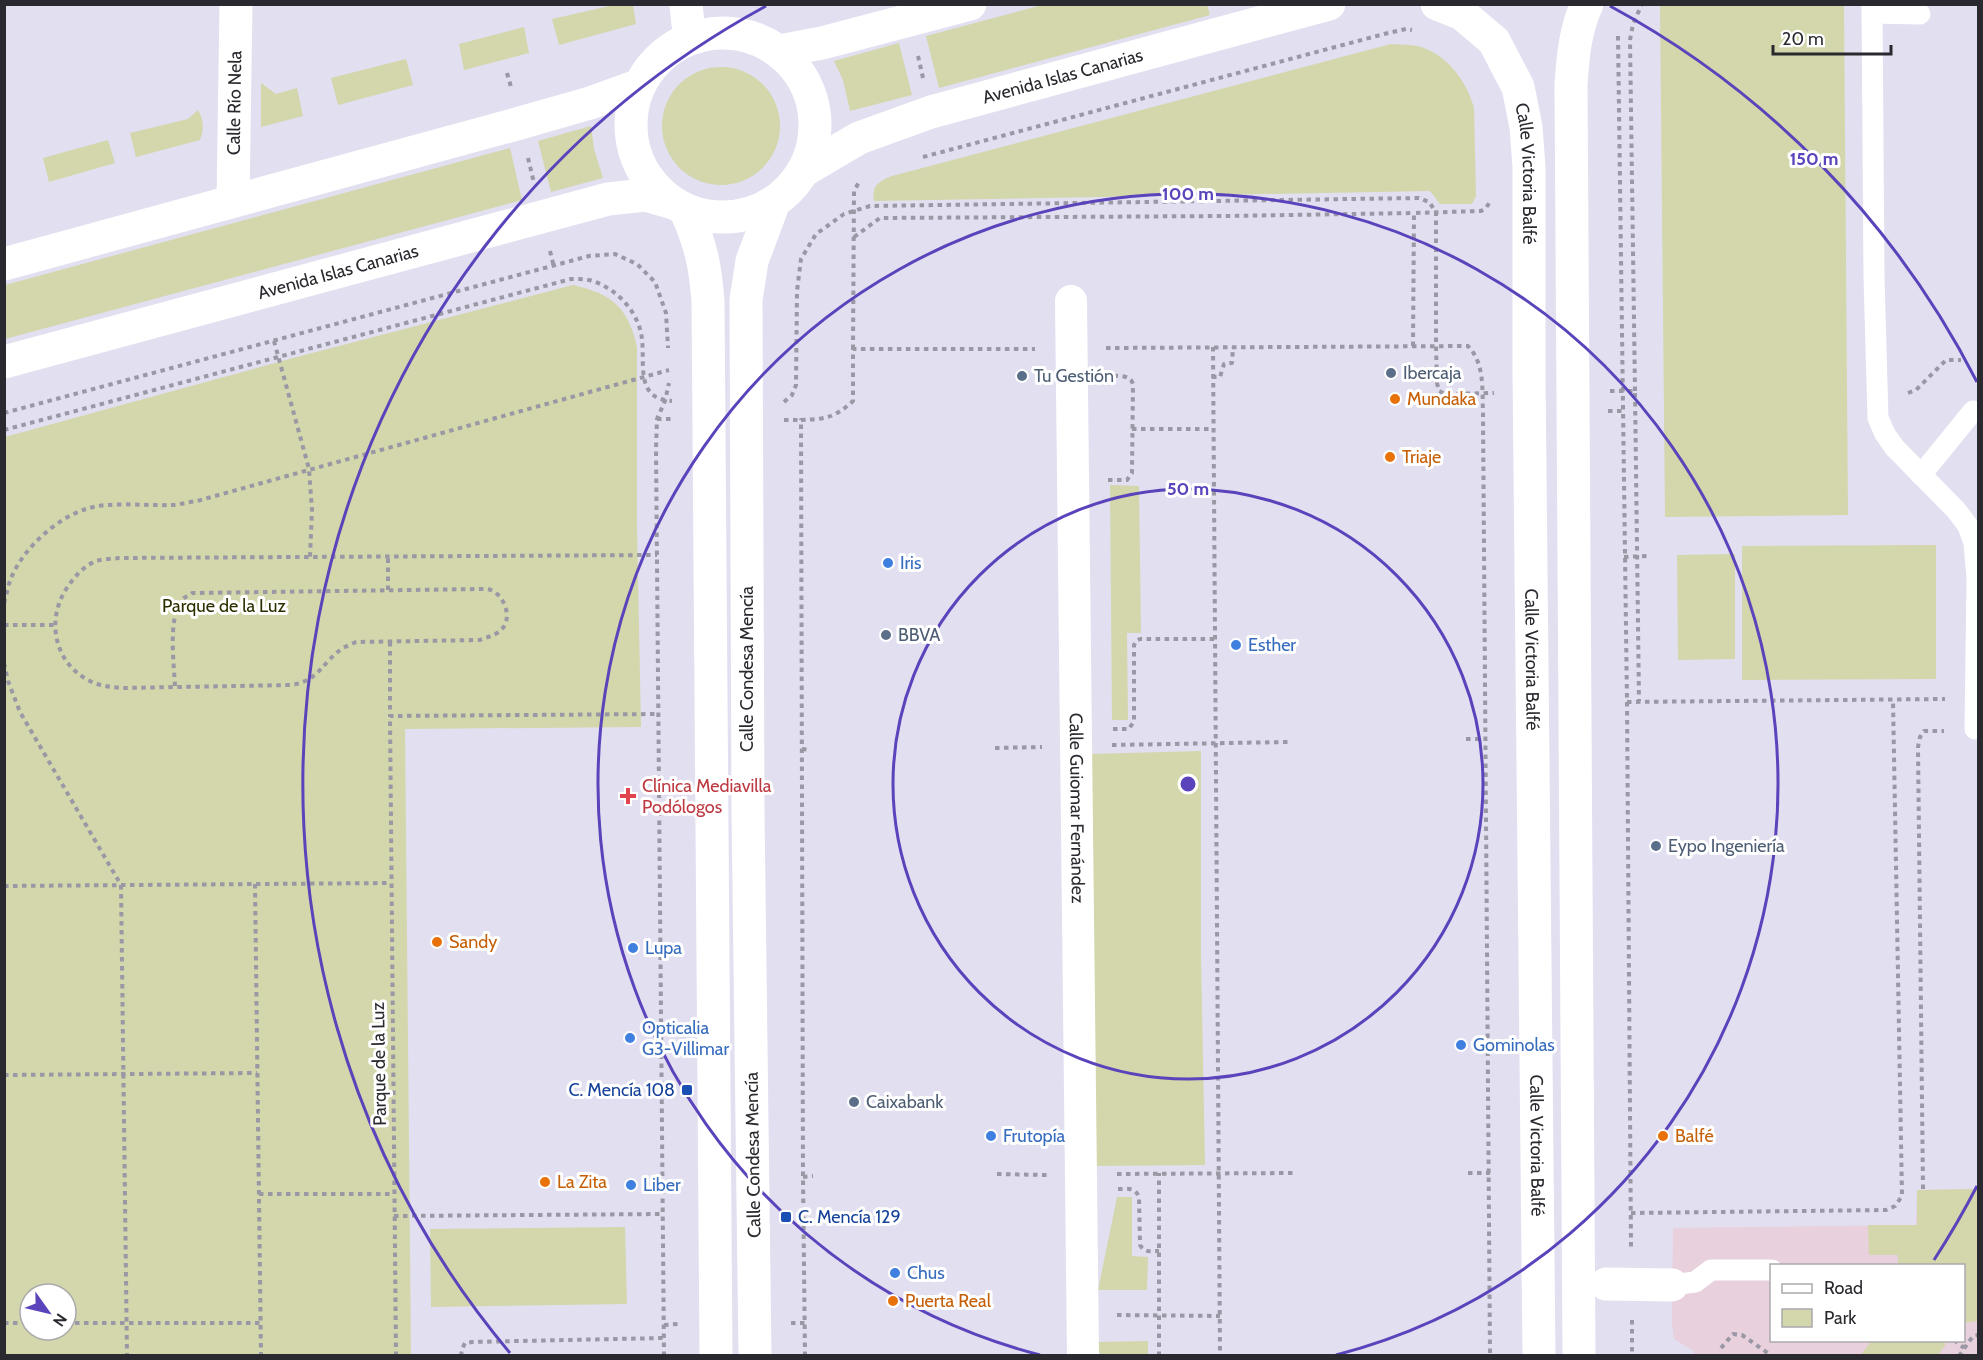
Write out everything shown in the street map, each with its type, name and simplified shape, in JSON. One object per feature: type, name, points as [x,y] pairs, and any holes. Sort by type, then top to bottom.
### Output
[{"type":"street","name":"Calle Río Nela","points":[[233,201],[236,4]]},
{"type":"street","points":[[686,4],[688,24],[697,37]]},
{"type":"street","points":[[779,51],[822,43],[970,4]]},
{"type":"street","name":"Avenida Islas Canarias","points":[[803,171],[858,138],[931,112],[1329,4]]},
{"type":"street","name":"Calle Victoria Balfé","points":[[1437,4],[1462,14],[1494,41],[1518,87],[1526,127],[1529,166],[1539,1356]]},
{"type":"street","points":[[1580,1356],[1571,84],[1573,53],[1581,17],[1587,4]]},
{"type":"street","points":[[727,32],[758,39],[779,51],[803,79],[814,107],[815,136],[811,154],[803,171],[790,188],[774,202],[755,212],[735,217],[714,217],[679,207],[650,181],[641,168],[631,135],[634,100],[649,70],[678,44],[697,37],[727,32]]},
{"type":"street","points":[[4,264],[590,104],[640,85]]},
{"type":"street","name":"Avenida Islas Canarias","points":[[4,362],[608,199],[645,195],[679,207]]},
{"type":"street","name":"Calle Condesa Mencía","points":[[755,1356],[748,800],[746,300],[752,261],[774,202]]},
{"type":"street","name":"Calle Condesa Mencía","points":[[679,207],[698,237],[705,266],[708,301],[716,1356]]},
{"type":"street","name":"Calle Guiomar Fernández","points":[[1071,301],[1083,1356]]},
{"type":"street","points":[[1619,1284],[1672,1285]]},
{"type":"lane","points":[[1920,14],[1872,9],[1874,278],[1878,418],[1895,448],[1956,510],[1968,526],[1974,543],[1977,578],[1975,729]]},
{"type":"lane","points":[[1921,475],[1973,411]]},
{"type":"lane","points":[[1672,1285],[1695,1282],[1711,1270],[1770,1270]]},
{"type":"path","points":[[1639,701],[1630,40],[1633,24],[1642,4]]},
{"type":"path","points":[[919,158],[1384,34],[1406,29],[1417,31]]},
{"type":"path","points":[[1619,29],[1617,62],[1627,702],[1631,1213],[1619,1284],[1632,1356]]},
{"type":"path","points":[[916,50],[924,80]]},
{"type":"path","points":[[507,73],[554,267]]},
{"type":"path","points":[[778,420],[829,418],[841,412],[853,401],[854,190],[861,178]]},
{"type":"path","points":[[854,237],[880,218],[1227,216],[1481,211],[1486,208],[1493,196]]},
{"type":"path","points":[[746,402],[786,402],[792,395],[796,385],[797,291],[801,259],[816,234],[844,214],[854,210],[870,206],[1419,198],[1429,202],[1436,212],[1436,346],[1439,391],[1445,394],[1530,392]]},
{"type":"path","points":[[1413,346],[1414,213]]},
{"type":"path","points":[[4,413],[589,256],[615,254],[637,264],[655,282],[666,313],[669,370],[669,388],[657,419],[664,1356]]},
{"type":"path","points":[[4,430],[571,279],[589,280],[604,286],[619,296],[630,310],[642,338],[644,377],[646,386],[652,395],[665,401],[709,402]]},
{"type":"path","points":[[274,341],[309,469],[312,510],[310,557]]},
{"type":"path","points":[[853,349],[1468,346],[1477,355],[1482,394],[1490,1356]]},
{"type":"path","points":[[1212,347],[1220,1356]]},
{"type":"path","points":[[1212,377],[1220,377],[1224,364],[1232,363],[1233,347]]},
{"type":"path","points":[[1899,397],[1916,390],[1946,360],[1961,360]]},
{"type":"path","points":[[5,601],[12,577],[25,553],[46,533],[66,519],[87,509],[114,505],[173,505],[197,501],[669,370]]},
{"type":"path","points":[[1110,376],[1128,376],[1132,379],[1133,384],[1132,473],[1127,480],[1110,480]]},
{"type":"path","points":[[1574,392],[1635,391]]},
{"type":"path","points":[[801,420],[805,1356]]},
{"type":"path","points":[[1132,429],[1213,429]]},
{"type":"path","points":[[175,686],[174,622],[177,607],[183,598],[192,593],[482,589],[492,591],[506,608],[507,619],[503,629],[480,640],[356,642],[343,648],[312,678],[292,685],[122,688],[106,686],[89,680],[74,669],[57,642],[54,625],[57,608],[64,591],[79,572],[96,561],[119,558],[657,555]]},
{"type":"path","points":[[388,556],[388,590]]},
{"type":"path","points":[[1624,557],[1647,556]]},
{"type":"path","points":[[4,625],[54,625]]},
{"type":"path","points":[[995,748],[1129,729],[1134,721],[1134,645],[1136,641],[1140,639],[1215,639]]},
{"type":"path","name":"Parque de la Luz","points":[[390,642],[390,884],[396,1356]]},
{"type":"path","points":[[4,663],[20,712],[121,885],[127,1356]]},
{"type":"path","points":[[1631,1213],[1886,1210],[1895,1206],[1902,1196],[1893,700]]},
{"type":"path","points":[[1627,702],[1910,700]]},
{"type":"path","points":[[390,716],[658,714]]},
{"type":"path","points":[[1923,1189],[1918,747],[1924,731],[1944,731],[1948,728]]},
{"type":"path","points":[[1076,738],[1216,743],[1288,742]]},
{"type":"path","points":[[1466,739],[1486,739]]},
{"type":"path","points":[[802,749],[811,750]]},
{"type":"path","points":[[255,884],[261,1356]]},
{"type":"path","points":[[4,886],[390,884]]},
{"type":"path","points":[[4,1075],[257,1073]]},
{"type":"path","points":[[1159,1173],[1159,1356]]},
{"type":"path","points":[[1116,1174],[1293,1173]]},
{"type":"path","points":[[1468,1173],[1490,1173]]},
{"type":"path","points":[[803,1177],[813,1176]]},
{"type":"path","points":[[1116,1189],[1134,1189],[1138,1193],[1140,1197],[1140,1245],[1143,1250],[1159,1251]]},
{"type":"path","points":[[259,1194],[394,1194]]},
{"type":"path","points":[[394,1216],[663,1214]]},
{"type":"path","points":[[1083,1315],[1220,1316]]},
{"type":"path","points":[[78,1323],[260,1323]]},
{"type":"path","points":[[1721,1348],[1733,1334],[1742,1335],[1772,1356]]},
{"type":"path","points":[[1959,1356],[1973,1336],[1978,1335]]},
{"type":"path","points":[[461,1356],[465,1343],[472,1342],[664,1338]]},
{"type":"path","points":[[1955,1342],[1964,1348]]},
{"type":"shaded area","points":[[1978,1189],[1978,1355],[1693,1355],[1695,1352],[1674,1339],[1672,1323],[1673,1228],[1916,1225],[1917,1190]]},
{"type":"green space","points":[[614,5],[633,5],[636,24],[559,45],[552,19]]},
{"type":"green space","points":[[1042,5],[1207,5],[1210,15],[939,88],[926,36]]},
{"type":"green space","points":[[1660,5],[1844,5],[1848,515],[1665,517]]},
{"type":"green space","points":[[524,27],[529,53],[464,70],[459,44]]},
{"type":"green space","points":[[899,43],[912,95],[850,111],[843,80],[834,61]]},
{"type":"green space","points":[[1391,44],[1416,46],[1433,52],[1456,72],[1467,90],[1474,108],[1476,196],[1472,204],[1440,204],[1430,191],[874,201],[873,196],[877,185],[892,176]]},
{"type":"green space","points":[[406,59],[413,85],[338,105],[331,78]]},
{"type":"green space","points":[[721,67],[754,77],[770,93],[780,126],[770,159],[754,175],[721,185],[688,175],[672,159],[662,126],[672,93],[688,77]]},
{"type":"green space","points":[[261,83],[276,94],[297,88],[303,116],[261,127]]},
{"type":"green space","points":[[198,110],[203,125],[200,140],[136,157],[130,133],[188,119]]},
{"type":"green space","points":[[591,126],[594,149],[603,178],[551,192],[538,141]]},
{"type":"green space","points":[[108,140],[115,163],[49,182],[43,158]]},
{"type":"green space","points":[[510,148],[522,200],[5,339],[5,285]]},
{"type":"green space","name":"Parque de la Luz","points":[[573,285],[608,298],[623,312],[629,322],[637,347],[637,526],[641,727],[405,729],[411,1355],[5,1355],[5,437],[293,358]]},
{"type":"green space","points":[[1110,485],[1139,486],[1141,633],[1127,633],[1128,720],[1112,720]]},
{"type":"green space","points":[[1936,545],[1936,679],[1742,680],[1742,546]]},
{"type":"green space","points":[[1735,554],[1735,659],[1678,660],[1677,555]]},
{"type":"green space","points":[[1201,751],[1201,957],[1205,1165],[1093,1166],[1090,754]]},
{"type":"green space","points":[[1978,1189],[1978,1321],[1965,1323],[1965,1264],[1898,1264],[1898,1255],[1869,1255],[1868,1225],[1917,1225],[1917,1190]]},
{"type":"green space","points":[[1117,1197],[1132,1197],[1132,1256],[1148,1257],[1147,1290],[1098,1290]]},
{"type":"green space","points":[[625,1227],[627,1304],[431,1307],[430,1229]]},
{"type":"green space","points":[[1148,1341],[1148,1355],[1100,1355],[1097,1342]]},
{"type":"green space","points":[[1870,1342],[1943,1342],[1946,1344],[1938,1355],[1861,1355]]},
{"type":"place","name":"Ibercaja","points":[[1391,373]]},
{"type":"place","name":"Tu Gestión","points":[[1022,376]]},
{"type":"place","name":"Mundaka","points":[[1395,399]]},
{"type":"place","name":"Triaje","points":[[1390,457]]},
{"type":"place","name":"Iris","points":[[888,563]]},
{"type":"place","name":"BBVA","points":[[886,635]]},
{"type":"place","name":"Esther","points":[[1236,645]]},
{"type":"place","name":"Clínica Mediavilla Podólogos","points":[[628,796]]},
{"type":"place","name":"Eypo Ingeniería","points":[[1656,846]]},
{"type":"place","name":"Sandy","points":[[437,942]]},
{"type":"place","name":"Lupa","points":[[633,948]]},
{"type":"place","name":"Opticalia G3-Villimar","points":[[630,1038]]},
{"type":"place","name":"Gominolas","points":[[1461,1045]]},
{"type":"place","name":"C. Mencía 108","points":[[687,1090]]},
{"type":"place","name":"Caixabank","points":[[854,1102]]},
{"type":"place","name":"Frutopía","points":[[991,1136]]},
{"type":"place","name":"Balfé","points":[[1663,1136]]},
{"type":"place","name":"La Zita","points":[[545,1182]]},
{"type":"place","name":"Liber","points":[[631,1185]]},
{"type":"place","name":"C. Mencía 129","points":[[786,1217]]},
{"type":"place","name":"Chus","points":[[895,1273]]},
{"type":"place","name":"Puerta Real","points":[[893,1301]]}]
